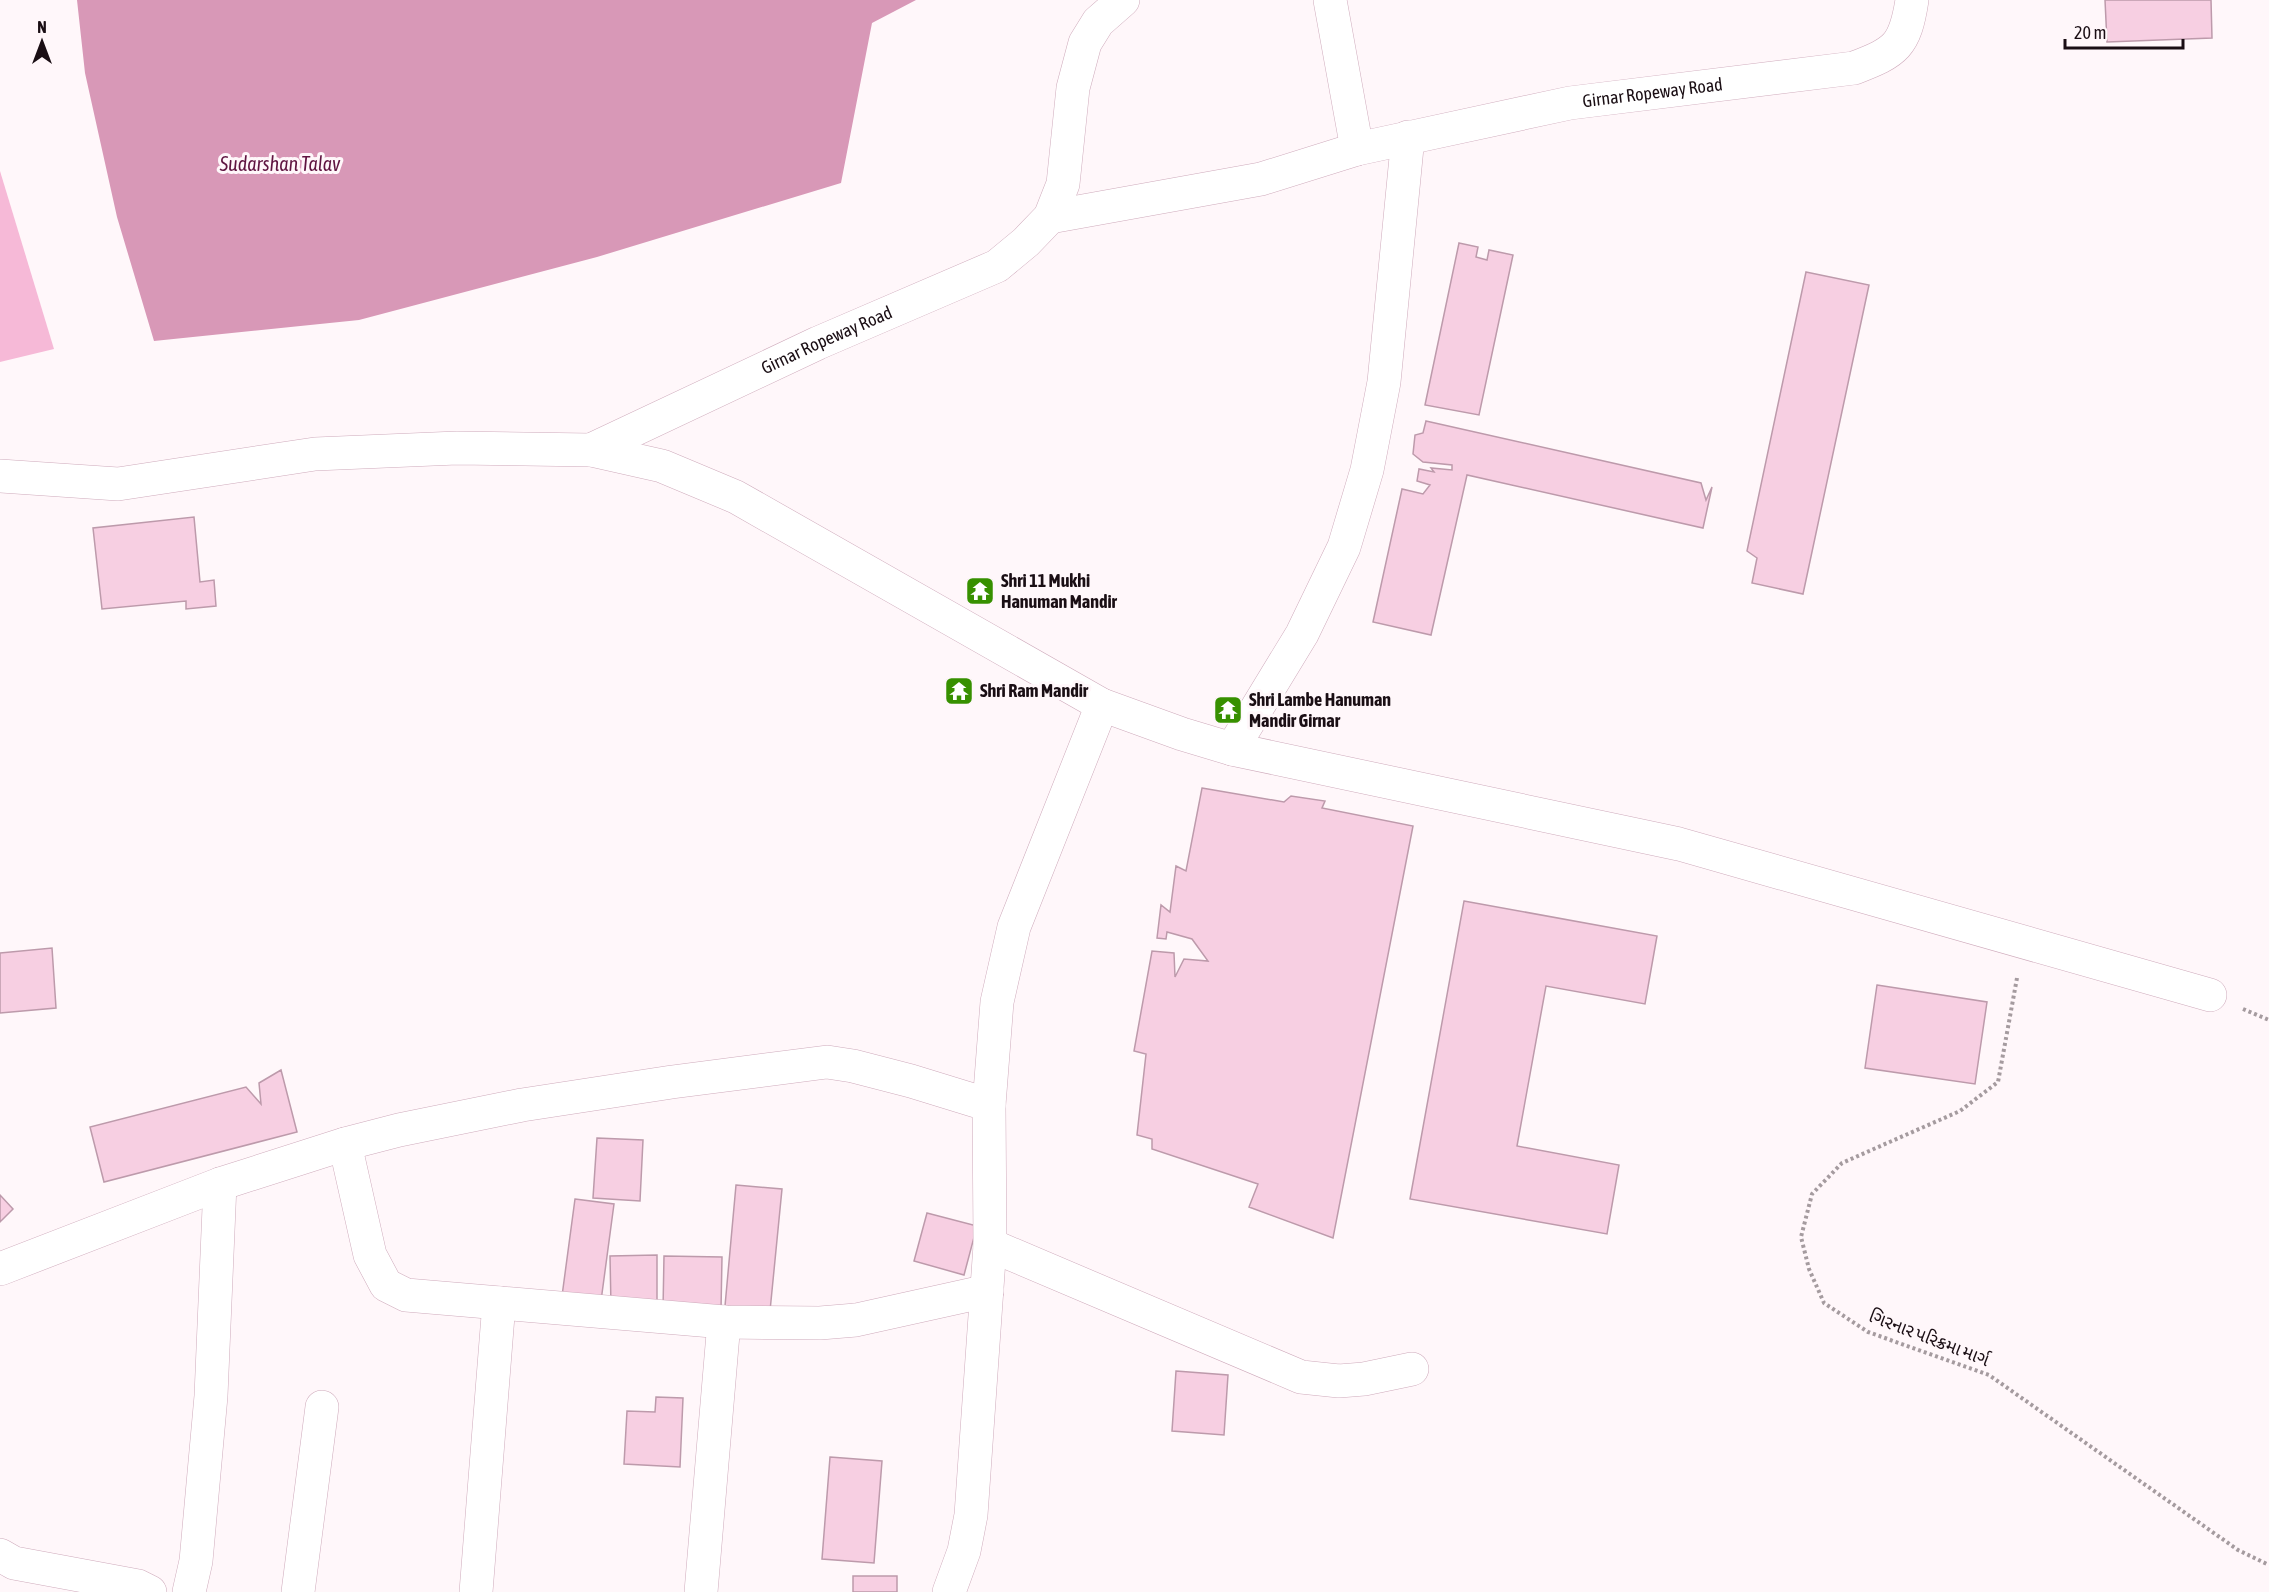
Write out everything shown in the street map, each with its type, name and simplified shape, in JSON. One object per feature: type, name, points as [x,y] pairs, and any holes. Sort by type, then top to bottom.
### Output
[{"type":"street","name":"Girnar Ropeway Road","points":[[591,450],[818,344],[997,266],[1026,242],[1050,217],[1063,184],[1073,88],[1085,43],[1098,22],[1122,0]]},
{"type":"street","points":[[1330,0],[1357,149]]},
{"type":"street","name":"Girnar Ropeway Road","points":[[1050,217],[1261,179],[1357,149],[1570,103],[1854,68],[1885,56],[1901,40],[1912,0]]},
{"type":"street","points":[[1232,749],[1302,634],[1344,548],[1366,470],[1384,382],[1408,138]]},
{"type":"street","points":[[0,476],[118,484],[315,454],[457,448],[591,450],[662,466],[736,497],[1102,705],[1182,734],[1232,749],[1679,844],[2210,995]]},
{"type":"street","points":[[948,1592],[964,1551],[971,1515],[990,1245],[988,1105],[997,1002],[1014,927],[1102,705]]},
{"type":"street","points":[[0,1269],[220,1184],[345,1144],[399,1130],[522,1105],[672,1082],[827,1062],[853,1066],[911,1081],[988,1105]]},
{"type":"street","points":[[345,1144],[370,1255],[386,1285],[406,1295],[724,1322],[820,1323],[856,1320],[987,1291]]},
{"type":"street","points":[[189,1592],[196,1561],[211,1396],[220,1184]]},
{"type":"street","points":[[990,1245],[1301,1377],[1356,1379],[1412,1369]]},
{"type":"street","points":[[476,1592],[499,1303]]},
{"type":"street","points":[[701,1592],[724,1322]]},
{"type":"street","points":[[298,1592],[322,1407]]},
{"type":"street","points":[[0,1555],[14,1563],[138,1586],[150,1592]]},
{"type":"path","name":"ગિરનાર પરિક્રમા માર્ગ","points":[[2024,942],[1998,1082],[1959,1111],[1842,1163],[1812,1194],[1801,1237],[1809,1269],[1824,1303],[1868,1332],[1989,1375],[2238,1550],[2269,1565]]},
{"type":"shaded area","points":[[0,171],[54,349],[0,362]]},
{"type":"water","name":"Sudarshan Talav","points":[[77,0],[916,0],[872,23],[841,183],[597,257],[359,320],[154,341],[117,217],[85,73]]},
{"type":"building","points":[[2105,0],[2211,0],[2212,38],[2107,42]]},
{"type":"building","points":[[1459,243],[1478,247],[1476,257],[1487,260],[1489,250],[1513,255],[1479,415],[1425,405]]},
{"type":"building","points":[[1806,272],[1869,285],[1803,594],[1752,583],[1757,558],[1747,551]]},
{"type":"building","points":[[1426,421],[1701,483],[1706,500],[1712,487],[1703,528],[1467,475],[1431,635],[1373,622],[1402,489],[1423,494],[1430,485],[1417,481],[1419,469],[1434,472],[1431,468],[1452,470],[1452,465],[1423,462],[1413,454],[1415,435],[1423,433]]},
{"type":"building","points":[[194,517],[200,582],[214,580],[216,606],[186,609],[186,601],[102,609],[93,528]]},
{"type":"building","points":[[1202,788],[1284,802],[1291,796],[1325,801],[1322,808],[1413,826],[1333,1238],[1249,1207],[1258,1184],[1152,1149],[1152,1139],[1137,1135],[1146,1054],[1134,1051],[1152,951],[1174,953],[1175,977],[1184,959],[1208,961],[1192,939],[1167,932],[1166,939],[1157,938],[1161,905],[1170,912],[1176,866],[1186,871]]},
{"type":"building","points":[[1464,901],[1657,936],[1645,1004],[1546,986],[1517,1146],[1619,1165],[1607,1234],[1410,1199]]},
{"type":"building","points":[[52,948],[56,1008],[0,1013],[0,953]]},
{"type":"building","points":[[1877,985],[1987,1002],[1975,1084],[1865,1068]]},
{"type":"building","points":[[281,1070],[297,1132],[104,1182],[90,1127],[246,1087],[261,1104],[259,1083]]},
{"type":"building","points":[[597,1138],[643,1140],[640,1201],[593,1198]]},
{"type":"building","points":[[736,1185],[782,1189],[770,1311],[725,1306]]},
{"type":"building","points":[[0,1195],[13,1209],[0,1222]]},
{"type":"building","points":[[575,1199],[614,1204],[601,1301],[562,1296]]},
{"type":"building","points":[[927,1213],[977,1226],[964,1275],[914,1261]]},
{"type":"building","points":[[657,1255],[657,1307],[611,1307],[610,1256]]},
{"type":"building","points":[[664,1256],[722,1257],[721,1310],[663,1309]]},
{"type":"building","points":[[1176,1371],[1228,1375],[1224,1435],[1172,1431]]},
{"type":"building","points":[[656,1397],[683,1398],[680,1467],[624,1464],[627,1411],[655,1412]]},
{"type":"building","points":[[830,1457],[882,1461],[874,1563],[822,1559]]},
{"type":"building","points":[[853,1576],[897,1576],[897,1592],[853,1592]]},
{"type":"place","name":"Shri 11 Mukhi Hanuman Mandir","points":[[980,591]]},
{"type":"place","name":"Shri Ram Mandir","points":[[959,691]]},
{"type":"place","name":"Shri Lambe Hanuman Mandir Girnar","points":[[1228,710]]}]
